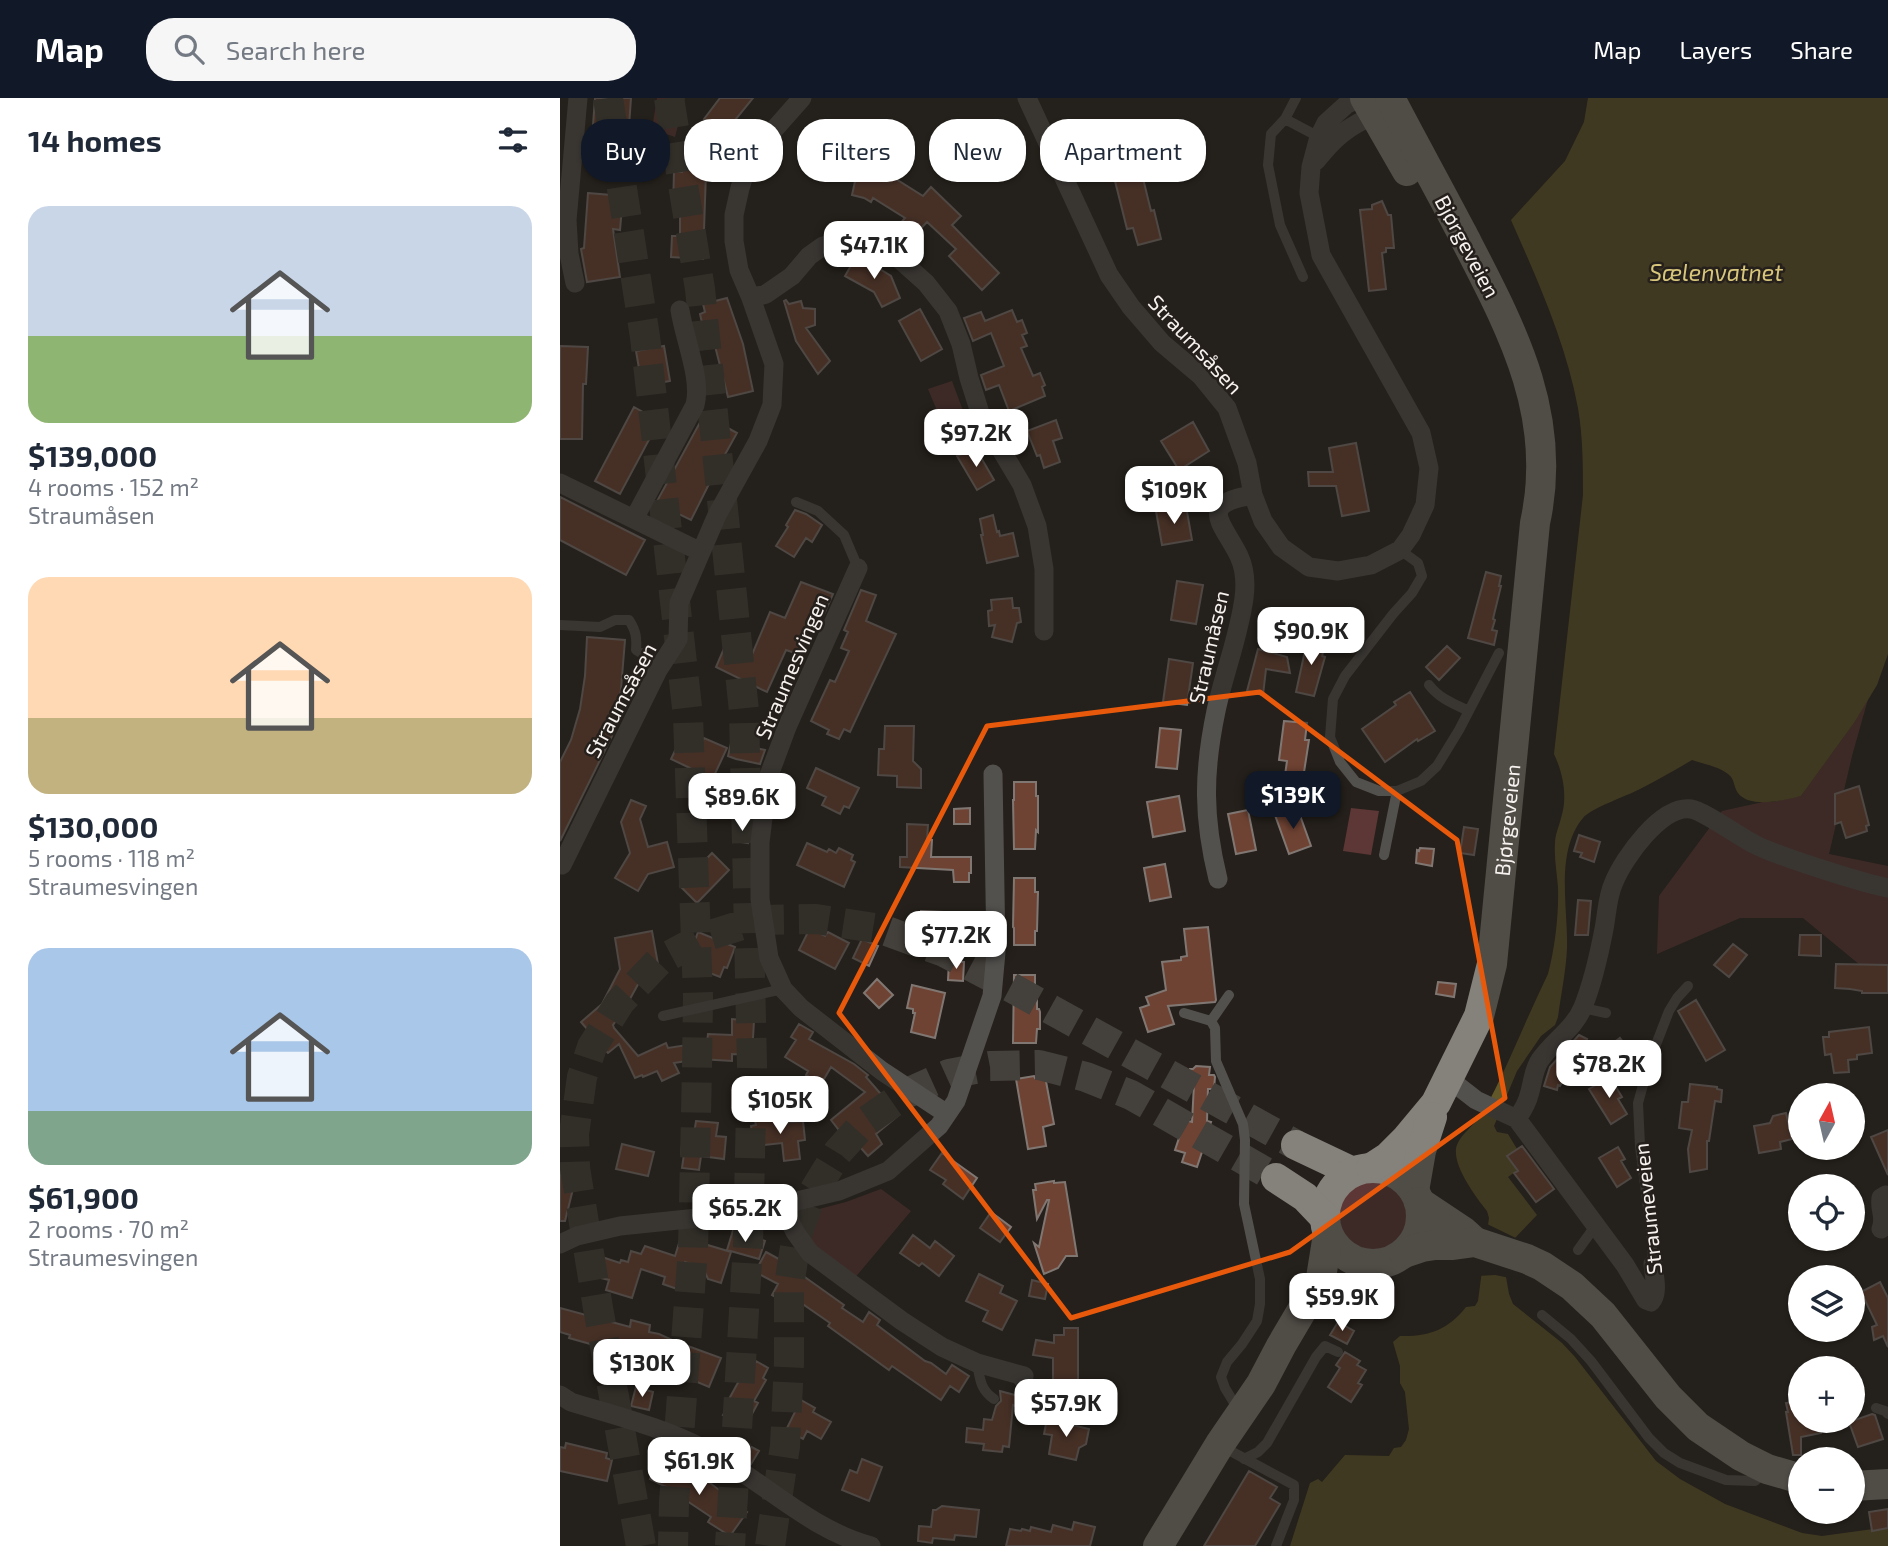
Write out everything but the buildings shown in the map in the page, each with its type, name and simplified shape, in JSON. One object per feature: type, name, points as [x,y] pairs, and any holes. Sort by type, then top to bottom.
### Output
[{"type":"main road","name":"Bjørgeveien","points":[[1375,101],[1497,302],[1514,337],[1527,373],[1536,414],[1542,474],[1492,964],[1479,1016],[1442,1091]]},
{"type":"main road","points":[[1158,1546],[1232,1452],[1241,1414],[1321,1278],[1329,1195],[1343,1178],[1388,1157],[1406,1139],[1442,1091]]},
{"type":"main road","points":[[1404,1253],[1418,1235],[1421,1213],[1417,1196],[1421,1151],[1442,1091]]},
{"type":"main road","points":[[1296,1145],[1362,1170],[1384,1169],[1396,1174],[1406,1181],[1417,1196],[1475,1242]]},
{"type":"main road","points":[[1276,1178],[1305,1198],[1326,1225],[1339,1251],[1366,1264],[1391,1261],[1422,1247],[1475,1242],[1542,1266],[1585,1297],[1625,1341],[1668,1397],[1698,1427],[1741,1456],[1767,1469],[1788,1475]]},
{"type":"main road","points":[[1285,1339],[1336,1286],[1377,1264]]},
{"type":"main road","points":[[1865,1485],[1888,1484]]},
{"type":"street","points":[[575,283],[569,254],[567,220],[578,98]]},
{"type":"street","name":"Straumsåsen","points":[[783,119],[802,98]]},
{"type":"street","name":"Straumsåsen","points":[[1027,98],[1109,275],[1131,307],[1162,343],[1200,376],[1227,408],[1247,463],[1253,495],[1263,522],[1281,547],[1309,567],[1338,571],[1371,565],[1400,550]]},
{"type":"street","name":"Bjørgeveien","points":[[1324,140],[1355,123],[1375,101]]},
{"type":"street","points":[[1324,140],[1311,167],[1309,194],[1321,255],[1421,432],[1429,468],[1425,505],[1411,535],[1400,550]]},
{"type":"street","name":"Straumsåsen","points":[[561,865],[661,665],[678,639],[679,603],[717,515],[758,441],[772,405],[774,365],[739,271],[734,241],[734,215],[742,182]]},
{"type":"street","points":[[751,298],[766,294],[792,276],[809,256],[823,246],[847,239],[872,243],[898,258],[926,283],[948,311],[961,344],[981,416],[1022,485],[1037,526],[1044,569],[1044,631]]},
{"type":"street","points":[[634,519],[698,396],[696,376],[680,310]]},
{"type":"street","points":[[560,483],[701,552]]},
{"type":"street","name":"Straumåsen","points":[[1218,879],[1209,844],[1207,762],[1216,711],[1243,607],[1245,587],[1244,570],[1239,556],[1220,524],[1218,513],[1224,503],[1234,498],[1253,495]]},
{"type":"street","name":"Straumesvingen","points":[[858,568],[787,727],[768,778],[760,842],[760,898],[769,958],[783,989],[802,1008],[882,1071],[947,1114]]},
{"type":"street","points":[[560,1244],[577,1236],[620,1226],[746,1213],[839,1191],[888,1171],[939,1126],[956,1101],[992,996],[996,952],[993,774]]},
{"type":"street","points":[[1501,1112],[1529,1095],[1538,1062],[1576,1022],[1592,979],[1614,881],[1633,850],[1652,827],[1666,816],[1690,808],[1772,852],[1888,888]]},
{"type":"street","name":"Straumeveien","points":[[1442,1091],[1501,1112],[1596,1226],[1625,1265],[1646,1300],[1651,1303],[1656,1292],[1653,1264]]},
{"type":"street","points":[[1881,1229],[1884,1220],[1881,1198],[1888,1196]]},
{"type":"street","points":[[782,1206],[795,1232],[810,1253],[902,1321],[942,1347],[977,1363],[1018,1374]]},
{"type":"street","points":[[560,1395],[571,1402],[661,1430],[704,1449],[828,1529],[872,1546]]},
{"type":"lane","points":[[1296,98],[1285,119],[1271,134],[1268,165],[1280,225],[1303,277]]},
{"type":"lane","points":[[1285,119],[1324,140]]},
{"type":"lane","points":[[796,502],[818,511],[844,535],[858,568]]},
{"type":"lane","points":[[1400,550],[1418,563],[1422,576],[1412,593],[1345,676],[1333,699],[1330,737],[1340,762],[1356,782],[1379,791],[1397,791],[1421,781],[1437,766],[1499,653]]},
{"type":"lane","points":[[560,625],[600,627],[615,620],[629,620],[637,637],[636,650],[661,665]]},
{"type":"lane","points":[[1429,685],[1445,700],[1469,711]]},
{"type":"lane","points":[[1384,855],[1397,791]]},
{"type":"lane","name":"Straumeveien","points":[[1653,1264],[1638,1103],[1650,1060],[1669,1011],[1688,986]]},
{"type":"lane","points":[[663,1016],[783,989]]},
{"type":"lane","points":[[1211,1021],[1229,995]]},
{"type":"lane","points":[[1583,1008],[1606,1013]]},
{"type":"lane","points":[[1184,1013],[1211,1021],[1215,1028],[1216,1061],[1244,1132],[1244,1204],[1260,1279],[1260,1304],[1257,1321],[1227,1362],[1221,1377],[1241,1414]]},
{"type":"lane","points":[[1578,1250],[1596,1226]]},
{"type":"lane","points":[[1542,1315],[1571,1339],[1591,1361],[1649,1438],[1664,1453],[1726,1480],[1755,1481],[1767,1469]]},
{"type":"lane","points":[[1232,1452],[1258,1452],[1267,1443],[1316,1357],[1325,1346],[1338,1352]]},
{"type":"lane","points":[[977,1363],[981,1384],[986,1394],[994,1399]]},
{"type":"lane","points":[[1018,1374],[1031,1396]]},
{"type":"lane","points":[[1876,1408],[1888,1414]]},
{"type":"lane","points":[[1232,1452],[1294,1485],[1294,1500],[1276,1546]]},
{"type":"highlighted area","points":[[1260,692],[1457,840],[1505,1098],[1290,1252],[1071,1318],[839,1013],[987,726]]},
{"type":"shaded area","points":[[657,98],[685,98],[675,137],[670,135],[670,119],[654,119]]},
{"type":"shaded area","points":[[952,381],[965,416],[943,425],[928,389]]},
{"type":"shaded area","points":[[1868,699],[1829,854],[1888,866],[1888,994],[1871,974],[1803,918],[1740,918],[1657,954],[1659,896],[1722,811],[1801,796],[1854,723]]},
{"type":"shaded area","points":[[1351,808],[1379,811],[1371,855],[1343,851]]},
{"type":"shaded area","points":[[1380,1182],[1401,1197],[1407,1209],[1405,1229],[1397,1240],[1380,1250],[1366,1250],[1349,1240],[1341,1229],[1339,1209],[1349,1192],[1360,1184]]},
{"type":"shaded area","points":[[881,1189],[911,1211],[853,1280],[819,1256],[796,1223],[800,1214]]},
{"type":"water","name":"Sælenvatnet","points":[[1588,98],[1888,98],[1888,654],[1877,685],[1854,723],[1801,796],[1768,802],[1751,801],[1738,793],[1732,778],[1724,771],[1692,760],[1640,789],[1593,810],[1574,831],[1566,863],[1567,948],[1558,1017],[1555,1025],[1541,1036],[1517,1071],[1494,1126],[1497,1132],[1508,1134],[1526,1164],[1508,1177],[1537,1215],[1515,1238],[1506,1277],[1509,1294],[1513,1304],[1562,1343],[1575,1357],[1656,1461],[1680,1479],[1725,1504],[1802,1533],[1822,1536],[1888,1527],[1888,1546],[1290,1546],[1310,1483],[1318,1479],[1322,1482],[1345,1455],[1389,1456],[1394,1448],[1401,1447],[1406,1440],[1409,1429],[1405,1392],[1400,1383],[1400,1366],[1393,1342],[1400,1336],[1420,1335],[1445,1327],[1466,1307],[1475,1306],[1478,1301],[1489,1218],[1458,1165],[1457,1144],[1481,1116],[1493,1094],[1548,974],[1558,908],[1555,840],[1564,802],[1562,777],[1554,754],[1583,495],[1581,430],[1573,384],[1559,336],[1511,220],[1565,161],[1584,122]]},
{"type":"pier","points":[[1485,1223],[1516,1238],[1510,1278],[1478,1276]]},
{"type":"tunnel","points":[[608,98],[645,337],[688,716],[698,997],[697,1069],[693,1249],[673,1546]]},
{"type":"tunnel","points":[[669,98],[700,289],[744,711],[752,1066],[748,1244],[730,1546]]},
{"type":"tunnel","points":[[641,1546],[575,1168],[574,1134],[582,1077],[592,1047],[620,1002],[659,961],[704,937],[758,920],[816,919],[881,929],[944,952],[1296,1145]]},
{"type":"tunnel","points":[[770,1546],[785,1446],[789,1285],[797,1235],[811,1196],[838,1152],[865,1122],[905,1094],[949,1074],[990,1066],[1039,1065],[1086,1077],[1131,1095],[1276,1178]]}]
